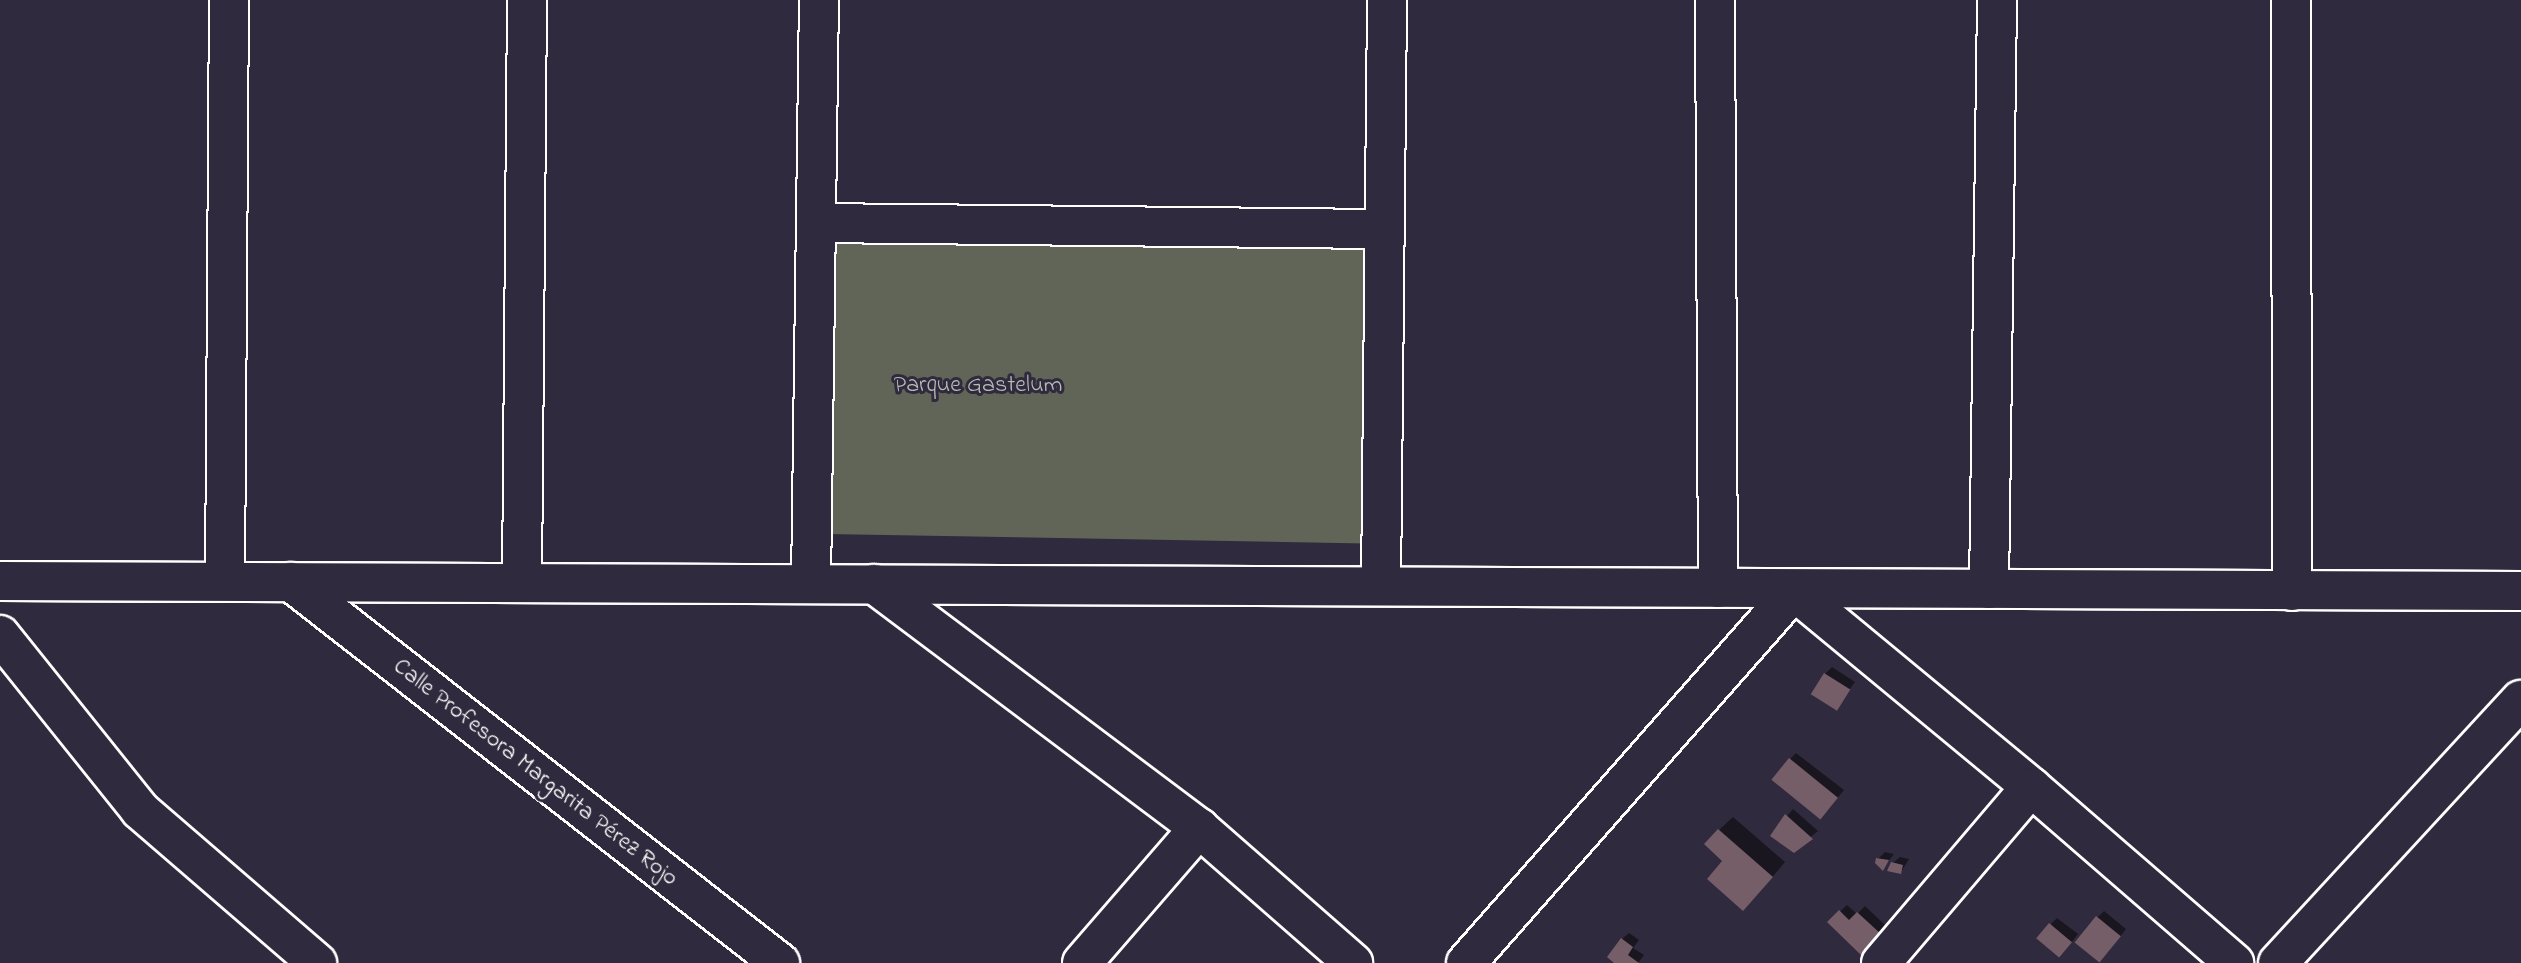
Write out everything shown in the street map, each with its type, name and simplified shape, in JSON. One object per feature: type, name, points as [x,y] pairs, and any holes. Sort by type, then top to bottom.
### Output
[{"type":"street","points":[[225,581],[229,0]]},
{"type":"street","points":[[522,583],[527,0]]},
{"type":"street","points":[[811,584],[819,0]]},
{"type":"street","points":[[1381,586],[1387,0]]},
{"type":"street","points":[[1715,0],[1718,588]]},
{"type":"street","points":[[1989,589],[1997,0]]},
{"type":"street","points":[[2291,0],[2292,591]]},
{"type":"street","points":[[816,223],[1384,229]]},
{"type":"street","points":[[0,581],[2521,591]]},
{"type":"street","name":"Calle Profesora Margarita Pérez Rojo","points":[[291,582],[780,963]]},
{"type":"street","points":[[874,584],[1199,828],[1353,963]]},
{"type":"street","points":[[1779,590],[2031,787],[2234,963]]},
{"type":"street","points":[[1465,963],[1779,590]]},
{"type":"street","points":[[0,635],[140,810],[317,963]]},
{"type":"street","points":[[2278,963],[2521,700]]},
{"type":"street","points":[[1881,963],[2031,787]]},
{"type":"street","points":[[1082,963],[1199,828]]},
{"type":"green space","name":"Parque Gastelum","points":[[831,236],[1371,245],[1366,543],[826,534]]},
{"type":"building","points":[[1824,673],[1850,689],[1837,711],[1811,694]]},
{"type":"building","points":[[1789,758],[1838,798],[1820,819],[1771,780]]},
{"type":"building","points":[[1785,814],[1813,839],[1794,853],[1770,836]]},
{"type":"building","points":[[1718,829],[1773,877],[1743,911],[1707,879],[1722,861],[1704,844]]},
{"type":"building","points":[[1876,858],[1889,860],[1883,871],[1875,863]]},
{"type":"building","points":[[1891,862],[1903,865],[1901,874],[1887,871]]},
{"type":"building","points":[[1839,910],[1849,920],[1857,912],[1882,935],[1862,956],[1827,922]]},
{"type":"building","points":[[2096,916],[2121,936],[2099,963],[2075,942]]},
{"type":"building","points":[[2049,923],[2072,942],[2059,958],[2036,938]]},
{"type":"building","points":[[1621,938],[1633,947],[1628,955],[1639,963],[1614,963],[1607,957]]}]
